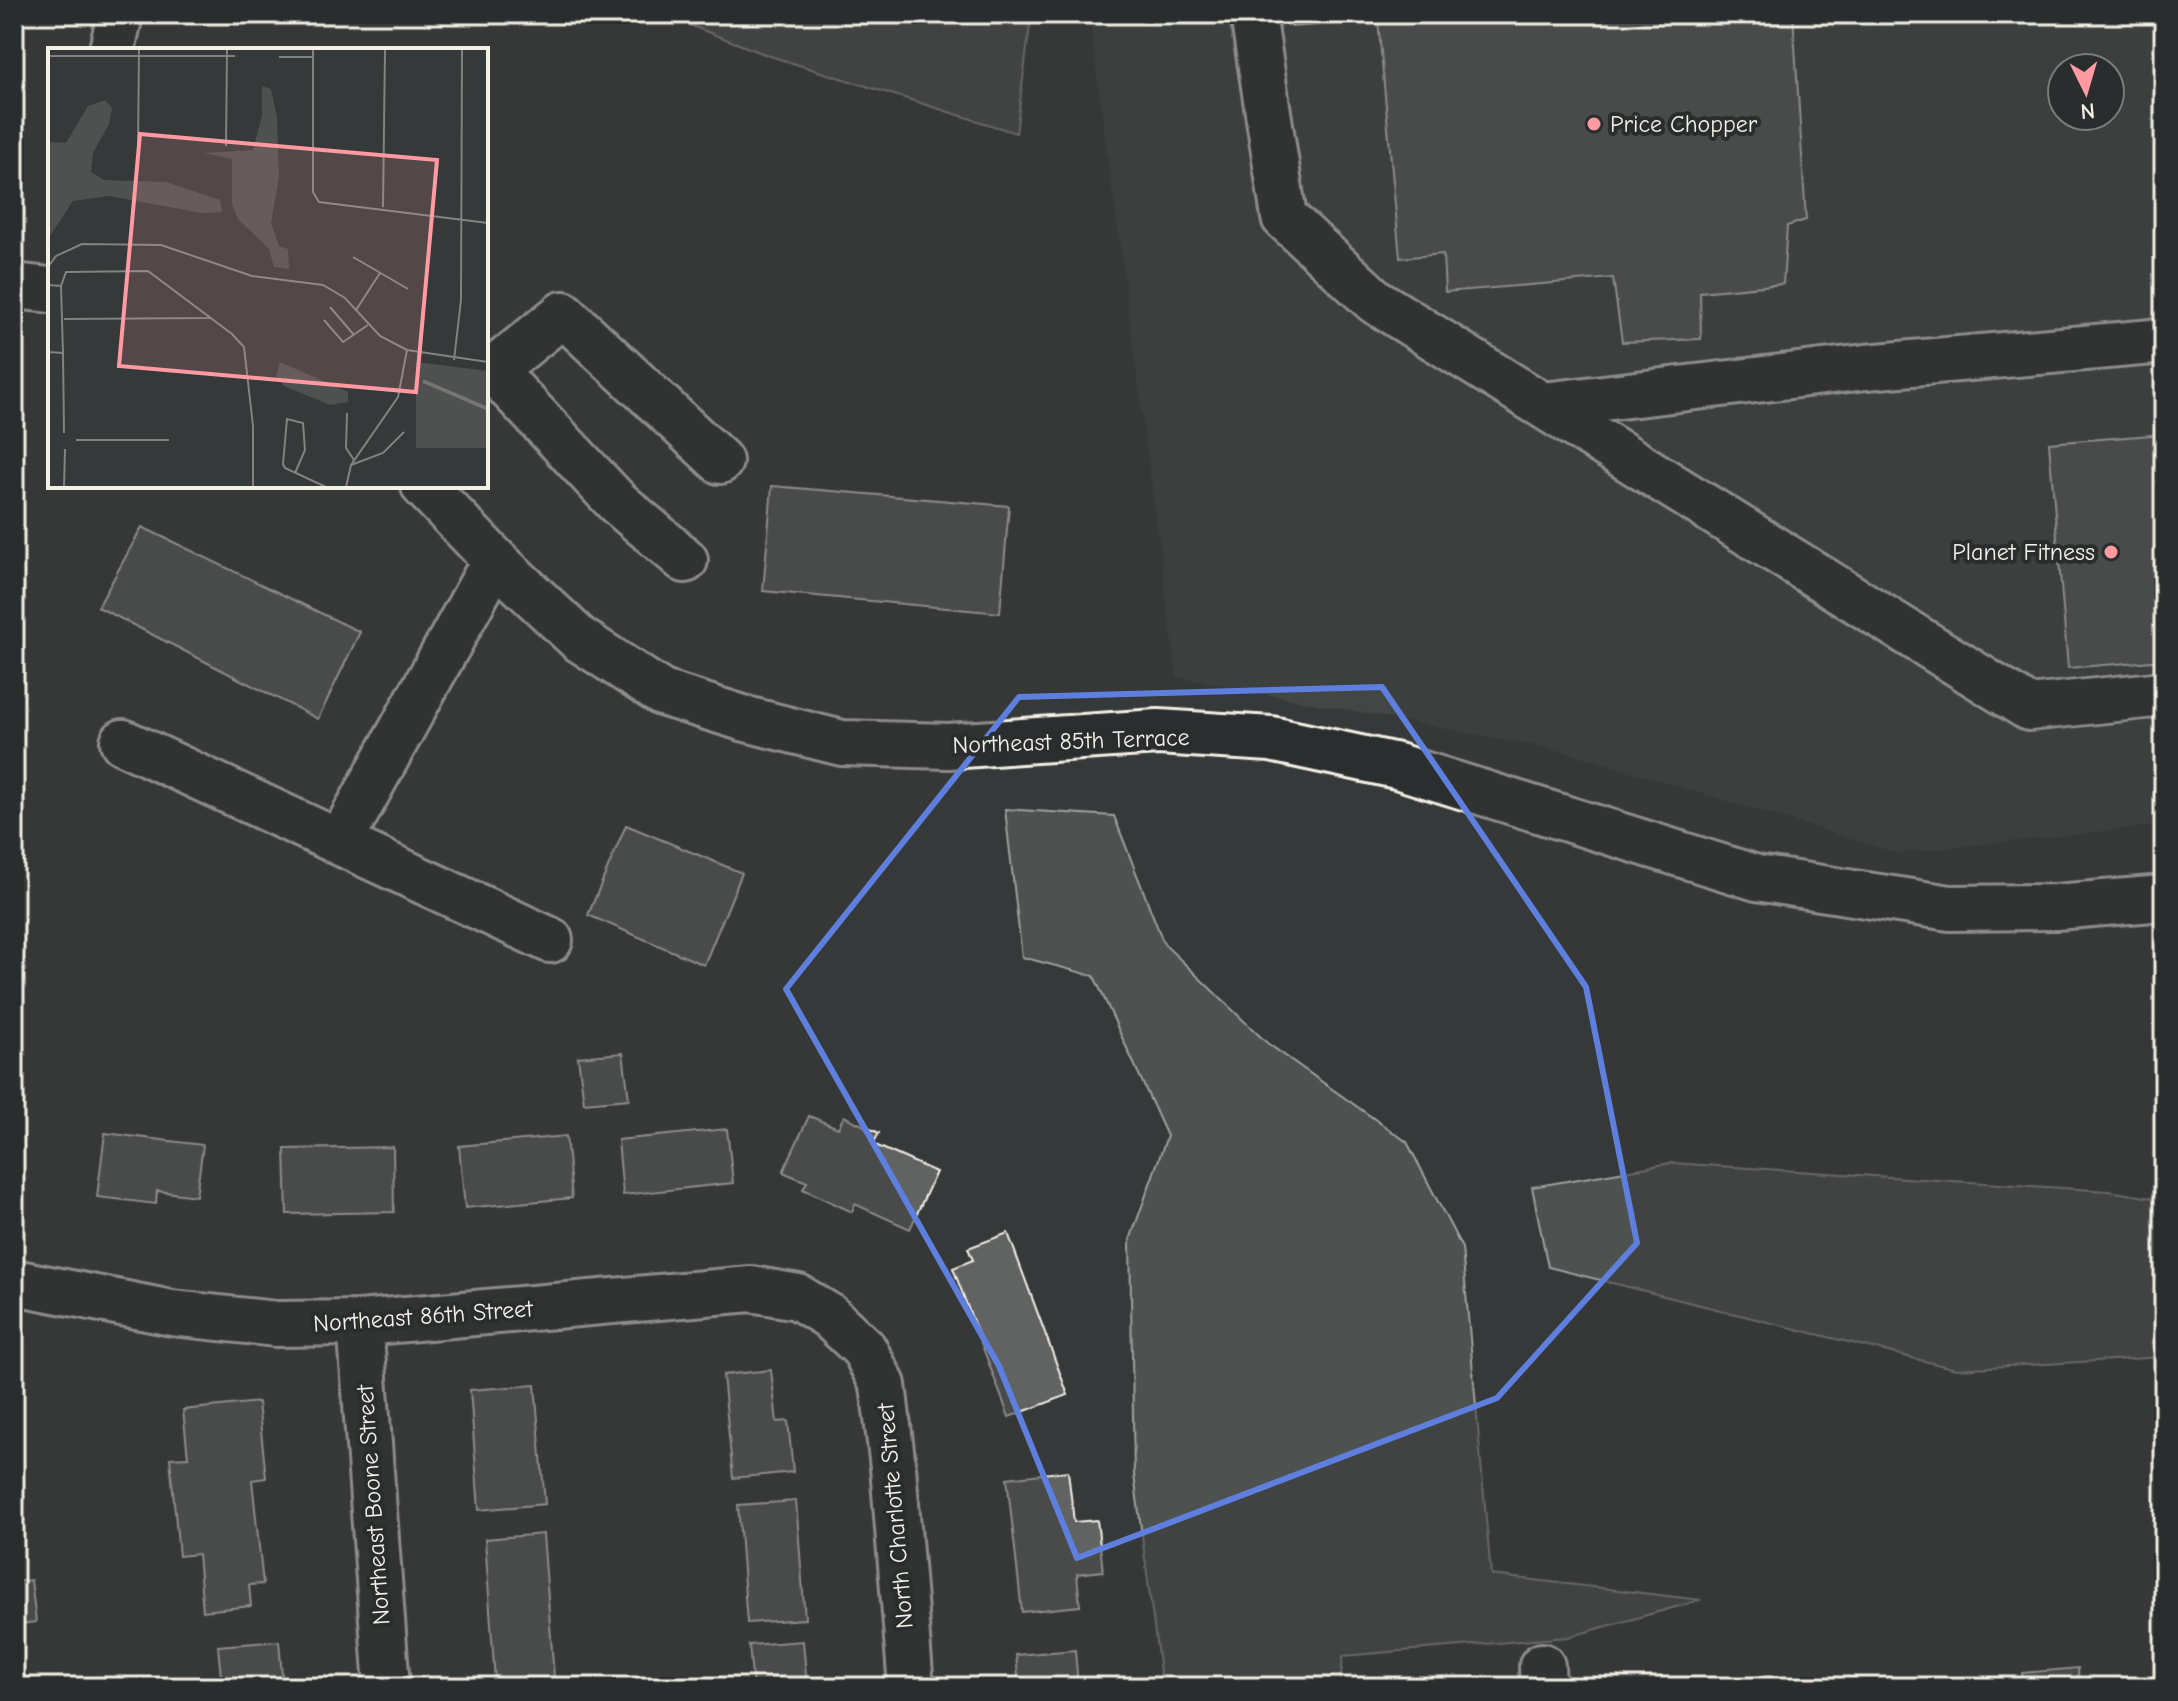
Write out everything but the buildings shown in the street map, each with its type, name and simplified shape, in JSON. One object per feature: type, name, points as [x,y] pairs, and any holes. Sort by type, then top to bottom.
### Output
[{"type":"street","points":[[112,48],[120,14]]},
{"type":"street","points":[[1253,14],[1284,217],[1375,301],[2029,708],[2164,694]]},
{"type":"street","points":[[14,286],[48,290]]},
{"type":"street","points":[[685,560],[617,502],[490,373],[563,314],[720,461]]},
{"type":"street","points":[[1543,405],[1866,367],[2164,341]]},
{"type":"street","name":"Northeast 85th Terrace","points":[[426,488],[495,560],[579,639],[662,693],[746,719],[842,743],[948,746],[1158,732],[1271,739],[1397,766],[1757,878],[1950,908],[2056,907],[2164,898]]},
{"type":"street","points":[[340,842],[495,560]]},
{"type":"street","points":[[123,742],[550,940]]},
{"type":"street","name":"Northeast 86th Street","points":[[14,1282],[172,1313],[276,1324],[360,1323],[751,1289],[798,1297],[829,1316]]},
{"type":"street","name":"North Charlotte Street","points":[[829,1316],[864,1349],[883,1385],[911,1687]]},
{"type":"street","name":"Northeast Boone Street","points":[[360,1323],[387,1687]]},
{"type":"highlighted area","points":[[1382,687],[1586,987],[1637,1243],[1497,1398],[1077,1558],[999,1366],[786,989],[1019,697]]},
{"type":"shaded area","points":[[661,14],[1020,14],[1030,25],[1016,133],[767,55]]},
{"type":"shaded area","points":[[1089,14],[2164,14],[2164,825],[1897,853],[1567,752],[1177,677]]},
{"type":"shaded area","points":[[14,88],[25,215],[14,215]]},
{"type":"shaded area","points":[[1005,809],[1114,816],[1164,944],[1267,1043],[1407,1142],[1462,1248],[1491,1575],[1701,1600],[1568,1637],[1343,1656],[1340,1687],[1162,1687],[1134,1475],[1130,1240],[1167,1136],[1094,976],[1022,957]]},
{"type":"shaded area","points":[[1671,1163],[2109,1191],[2164,1200],[2164,1357],[1956,1369],[1548,1267],[1532,1187]]},
{"type":"place","name":"Price Chopper","points":[[1594,124]]},
{"type":"place","name":"Planet Fitness","points":[[2111,552]]}]
